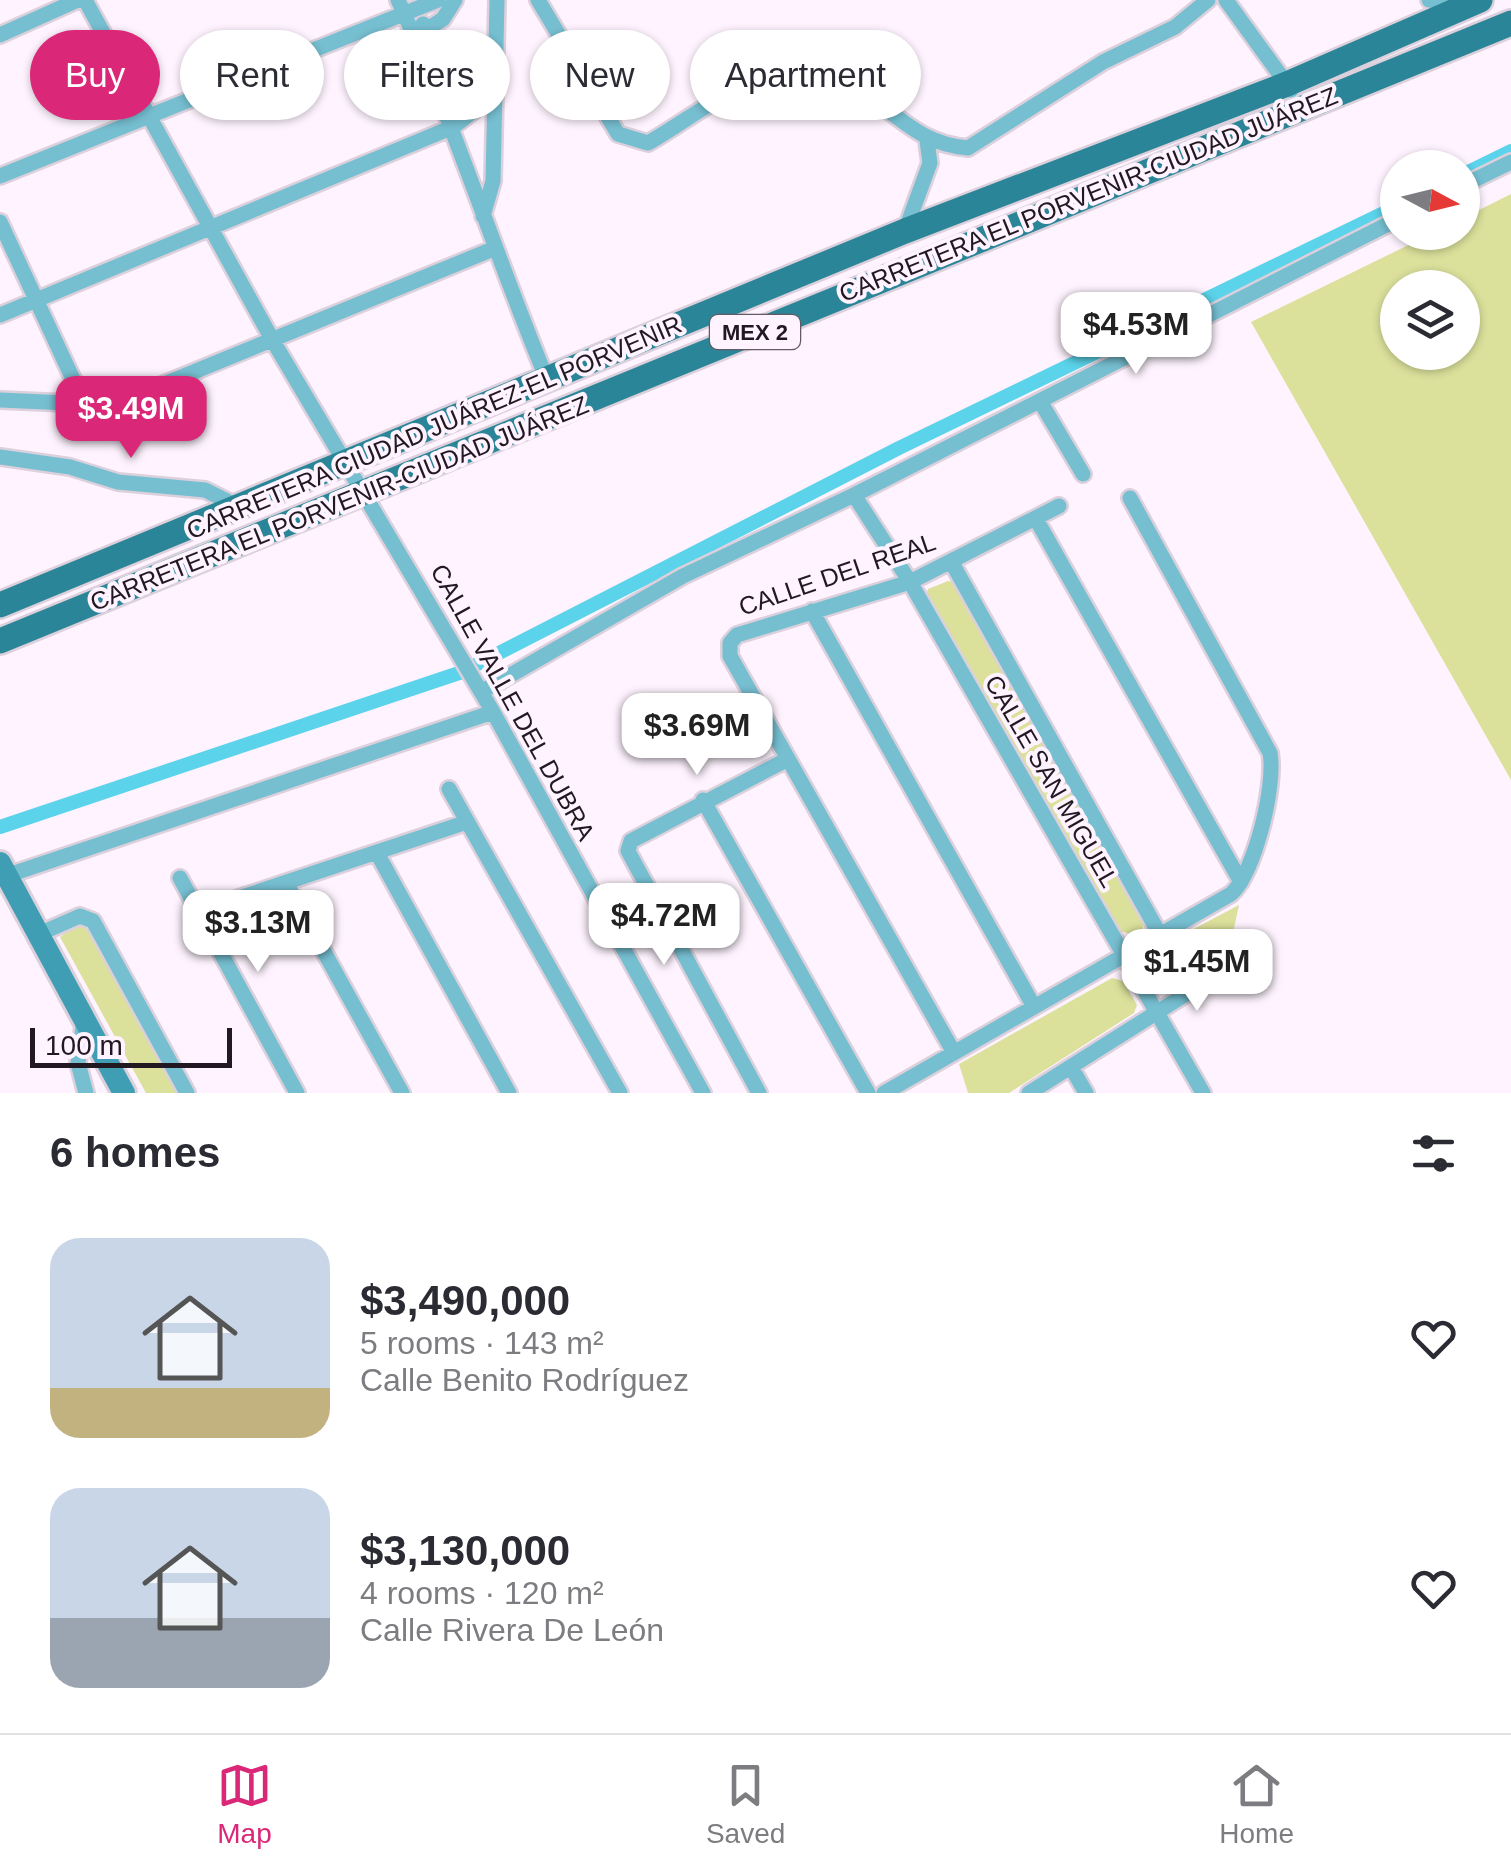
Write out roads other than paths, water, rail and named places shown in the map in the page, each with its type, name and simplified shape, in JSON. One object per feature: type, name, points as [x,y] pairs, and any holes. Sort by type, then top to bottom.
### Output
[{"type":"main road","name":"CARRETERA CIUDAD JUÁREZ-EL PORVENIR","points":[[0,605],[348,465],[905,230],[1294,95],[1444,3],[1480,0]]},
{"type":"main road","name":"CARRETERA EL PORVENIR-CIUDAD JUÁREZ","points":[[0,641],[366,494],[1294,95],[1511,23]]},
{"type":"street","points":[[0,34],[82,0]]},
{"type":"street","name":"CALLE VALLE DEL DUBRA","points":[[82,0],[99,30]]},
{"type":"street","points":[[160,112],[401,6],[438,0]]},
{"type":"street","points":[[401,6],[430,28],[443,19],[455,0]]},
{"type":"street","points":[[497,30],[498,0]]},
{"type":"street","points":[[538,0],[618,134],[633,142],[648,144],[758,80],[788,70],[820,69],[845,78],[928,141],[968,148],[1103,62],[1176,27],[1208,0]]},
{"type":"street","points":[[1226,0],[1294,95]]},
{"type":"street","points":[[401,6],[453,127],[493,249],[548,382]]},
{"type":"street","points":[[0,176],[141,120]]},
{"type":"street","name":"CALLE VALLE DEL DUBRA","points":[[151,120],[272,341],[493,712],[703,1093]]},
{"type":"street","points":[[0,315],[462,120]]},
{"type":"street","points":[[483,216],[493,181],[494,120]]},
{"type":"street","points":[[905,230],[930,163],[928,141]]},
{"type":"street","points":[[1480,177],[1511,162]]},
{"type":"street","points":[[0,222],[40,300],[85,405]]},
{"type":"street","points":[[478,687],[683,576],[854,495],[1380,227]]},
{"type":"street","points":[[0,400],[114,406],[493,249]]},
{"type":"street","points":[[1040,401],[1082,474]]},
{"type":"street","points":[[0,457],[70,467],[118,482],[205,490],[241,508]]},
{"type":"street","name":"CALLE SAN MIGUEL","points":[[854,495],[910,582],[1203,1093]]},
{"type":"street","points":[[884,1093],[1033,1004],[1231,894],[1241,882],[1270,795],[1270,753],[1130,498]]},
{"type":"street","name":"CALLE DEL REAL","points":[[953,1051],[786,760],[730,656],[730,643],[736,635],[910,582],[1058,506]]},
{"type":"street","points":[[1036,519],[1241,882]]},
{"type":"street","points":[[952,563],[1159,933]]},
{"type":"street","points":[[812,612],[1033,1004]]},
{"type":"street","points":[[124,1093],[2,872],[493,712]]},
{"type":"street","points":[[759,1093],[628,857],[631,842],[703,800],[786,760]]},
{"type":"street","points":[[449,788],[620,1093]]},
{"type":"street","points":[[703,800],[868,1093]]},
{"type":"street","points":[[197,912],[467,822]]},
{"type":"street","points":[[378,853],[509,1093]]},
{"type":"street","points":[[180,878],[296,1093]]},
{"type":"street","points":[[286,883],[402,1093]]},
{"type":"street","points":[[39,934],[80,916],[92,921],[187,1093]]},
{"type":"street","points":[[1029,1093],[1213,977]]},
{"type":"street","points":[[84,1020],[78,1062],[86,1093]]},
{"type":"street","points":[[1071,1067],[1086,1093]]},
{"type":"waterway","points":[[1480,166],[1511,151]]},
{"type":"waterway","points":[[0,827],[462,672],[899,448],[1380,215]]}]
